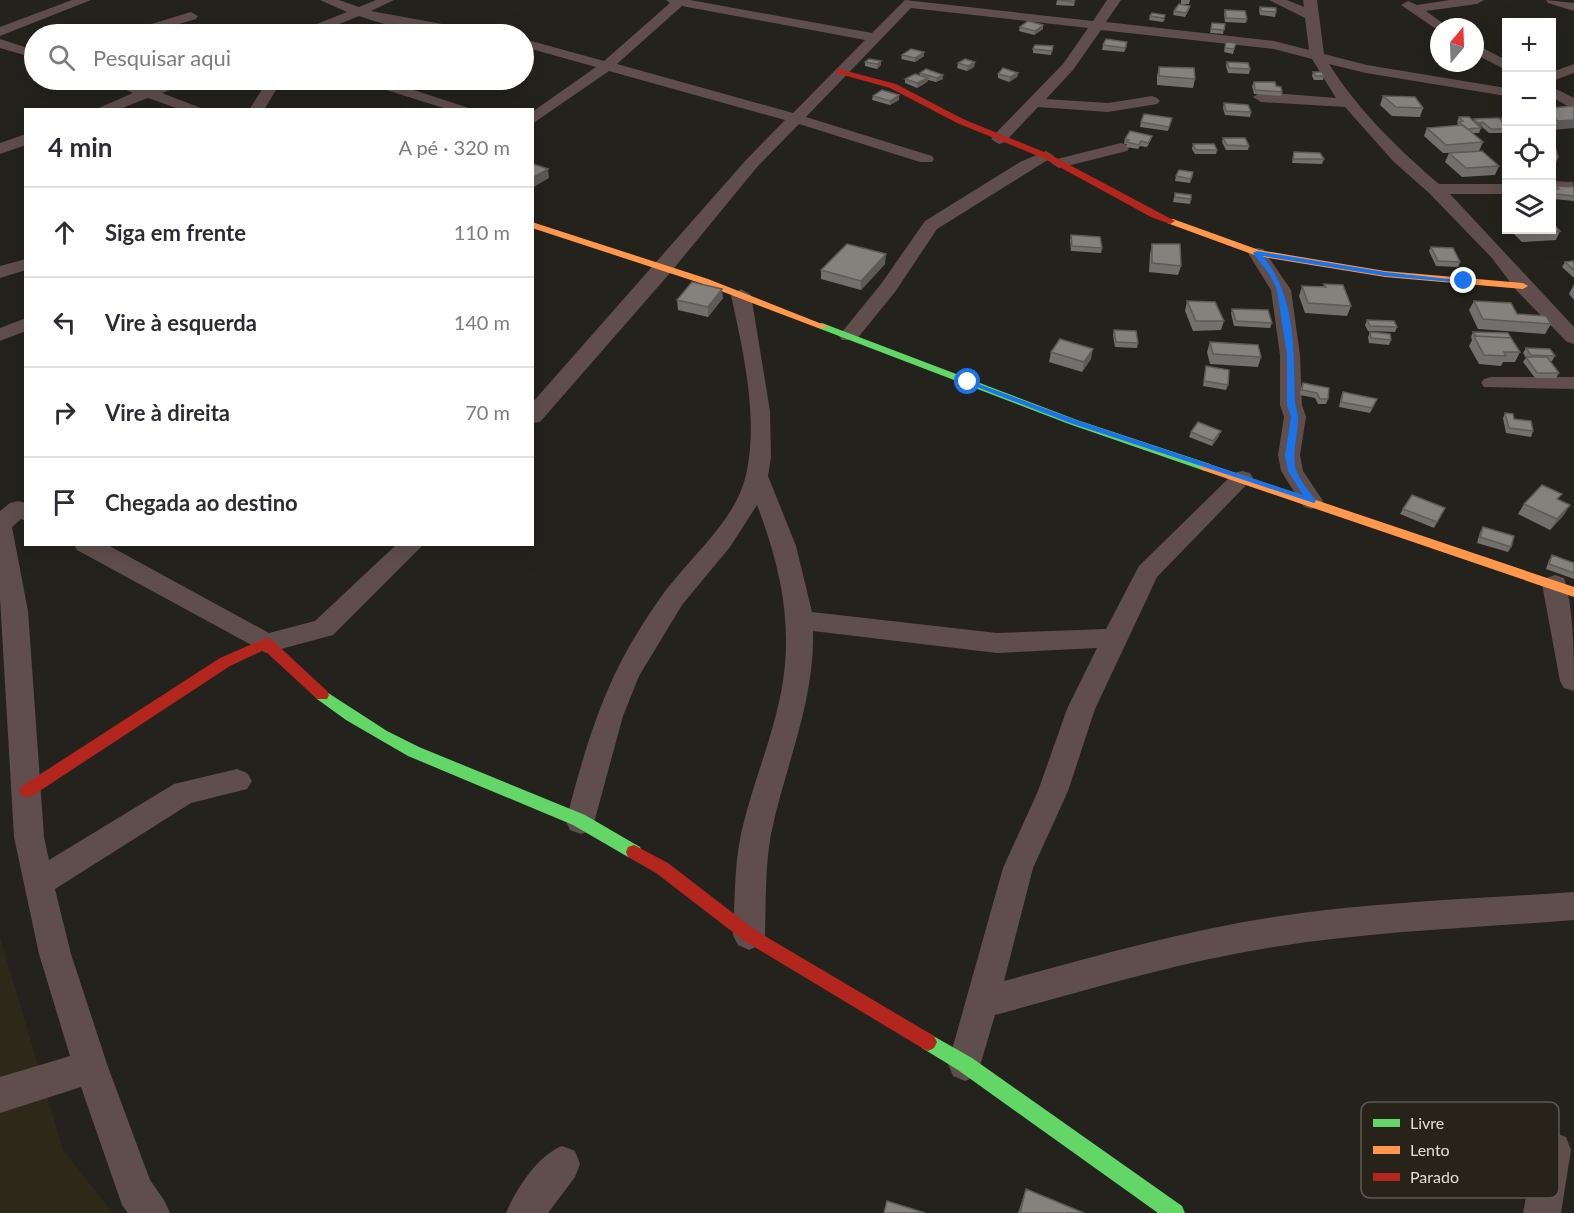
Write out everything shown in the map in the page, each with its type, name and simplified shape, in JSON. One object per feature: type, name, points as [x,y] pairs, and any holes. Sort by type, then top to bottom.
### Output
[{"type":"street","points":[[0,32],[84,0]]},
{"type":"street","points":[[327,0],[407,24]]},
{"type":"street","points":[[327,24],[387,0]]},
{"type":"street","points":[[999,139],[1068,67],[1114,0]]},
{"type":"street","points":[[1276,0],[1310,7],[1317,56],[1348,103],[1399,158],[1435,189],[1498,254],[1523,286],[1574,338]]},
{"type":"street","points":[[1401,0],[1430,19]]},
{"type":"street","points":[[1415,9],[1477,0]]},
{"type":"street","points":[[1553,0],[1574,7]]},
{"type":"street","points":[[534,118],[607,66],[676,1],[876,38]]},
{"type":"street","points":[[534,415],[663,269],[752,163],[839,71],[876,38],[910,2],[1274,45],[1365,69],[1502,91]]},
{"type":"street","points":[[165,24],[191,16]]},
{"type":"street","points":[[0,43],[24,51]]},
{"type":"street","points":[[534,46],[794,118],[926,159]]},
{"type":"street","points":[[1484,53],[1502,64]]},
{"type":"street","points":[[1556,75],[1574,68]]},
{"type":"street","points":[[839,71],[893,86],[927,106],[999,139],[1053,159],[1154,215],[1257,253],[1385,274],[1523,286]]},
{"type":"street","points":[[137,90],[193,108]]},
{"type":"street","points":[[106,108],[155,90]]},
{"type":"street","points":[[256,108],[268,90]]},
{"type":"street","points":[[402,90],[461,108]]},
{"type":"street","points":[[1556,94],[1573,105]]},
{"type":"street","points":[[1261,97],[1348,103]]},
{"type":"street","points":[[1034,102],[1116,109],[1131,108],[1152,101]]},
{"type":"street","points":[[1556,101],[1573,105]]},
{"type":"street","points":[[0,149],[24,140]]},
{"type":"street","points":[[849,336],[888,288],[931,225],[1026,165],[1121,148]]},
{"type":"street","points":[[1435,189],[1502,189]]},
{"type":"street","points":[[534,226],[741,295],[1073,422],[1564,588],[1574,681]]},
{"type":"street","points":[[1257,253],[1274,274],[1281,290],[1290,355],[1291,405],[1295,417],[1289,455],[1292,471],[1311,501]]},
{"type":"street","points":[[0,272],[24,265]]},
{"type":"street","points":[[581,821],[611,708],[635,658],[673,600],[746,505],[757,476],[760,438],[752,346],[741,295]]},
{"type":"street","points":[[0,335],[24,325]]},
{"type":"street","points":[[1491,383],[1574,383]]},
{"type":"street","points":[[749,935],[756,835],[783,744],[800,669],[800,620],[787,548],[757,476]]},
{"type":"street","points":[[965,1065],[1018,868],[1053,791],[1081,709],[1114,638],[1148,572],[1242,478]]},
{"type":"street","points":[[14,515],[15,612],[29,837],[38,884],[56,954],[91,1067],[135,1192],[151,1213]]},
{"type":"street","points":[[90,546],[266,644],[298,675],[350,717],[408,749],[474,779],[581,821],[662,868],[749,935],[965,1065],[1175,1213]]},
{"type":"street","points":[[27,791],[225,662],[266,644],[324,628],[410,546]]},
{"type":"street","points":[[800,620],[996,643],[1046,643],[1114,638]]},
{"type":"street","points":[[38,884],[184,793],[237,781]]},
{"type":"street","points":[[981,1003],[1167,952],[1274,932],[1357,921],[1574,906]]},
{"type":"street","points":[[0,1095],[91,1067]]},
{"type":"street","points":[[525,1213],[562,1164]]},
{"type":"street","points":[[1542,1213],[1545,1198]]},
{"type":"shaded area","points":[[0,937],[63,1150],[113,1213],[0,1213]]},
{"type":"building","points":[[1179,4],[1190,6],[1186,13],[1174,11]]},
{"type":"building","points":[[1260,7],[1276,8],[1276,12],[1261,11]]},
{"type":"building","points":[[1225,10],[1245,11],[1247,19],[1226,18]]},
{"type":"building","points":[[1152,13],[1165,15],[1164,18],[1150,16]]},
{"type":"building","points":[[1028,21],[1043,25],[1035,31],[1020,27]]},
{"type":"building","points":[[1212,23],[1225,24],[1224,30],[1211,29]]},
{"type":"building","points":[[1106,39],[1127,42],[1125,48],[1103,45]]},
{"type":"building","points":[[1226,42],[1236,43],[1234,49],[1225,48]]},
{"type":"building","points":[[1035,45],[1053,46],[1052,51],[1033,49]]},
{"type":"building","points":[[911,49],[924,52],[915,58],[902,55]]},
{"type":"building","points":[[869,59],[881,61],[877,64],[865,62]]},
{"type":"building","points":[[965,59],[975,62],[968,66],[958,63]]},
{"type":"building","points":[[1227,62],[1248,63],[1250,69],[1229,68]]},
{"type":"building","points":[[1159,67],[1194,68],[1195,79],[1159,76]]},
{"type":"building","points":[[1003,68],[1018,73],[1010,77],[998,74]]},
{"type":"building","points":[[926,69],[943,75],[937,78],[920,73]]},
{"type":"building","points":[[1313,72],[1322,72],[1324,76],[1316,76]]},
{"type":"building","points":[[915,74],[928,78],[917,83],[905,79]]},
{"type":"building","points":[[1254,82],[1275,82],[1276,86],[1281,87],[1282,92],[1255,90]]},
{"type":"building","points":[[882,90],[899,95],[890,101],[873,96]]},
{"type":"building","points":[[1383,96],[1415,97],[1423,108],[1396,107]]},
{"type":"building","points":[[1224,103],[1248,105],[1251,112],[1226,111]]},
{"type":"building","points":[[1574,106],[1574,120],[1556,120],[1556,108]]},
{"type":"building","points":[[1144,114],[1172,118],[1169,127],[1141,122]]},
{"type":"building","points":[[1459,117],[1469,117],[1481,128],[1467,129],[1459,122],[1463,121]]},
{"type":"building","points":[[1499,118],[1502,121],[1502,129],[1491,129],[1483,122],[1478,123],[1474,119]]},
{"type":"building","points":[[1463,125],[1483,142],[1446,145],[1427,128]]},
{"type":"building","points":[[1130,131],[1152,136],[1148,143],[1141,141],[1139,145],[1127,142],[1129,140],[1125,139]]},
{"type":"building","points":[[1223,138],[1245,138],[1249,146],[1227,145]]},
{"type":"building","points":[[1193,144],[1214,144],[1217,150],[1196,150]]},
{"type":"building","points":[[1482,151],[1499,166],[1466,168],[1449,153]]},
{"type":"building","points":[[1294,152],[1320,153],[1324,159],[1293,159]]},
{"type":"building","points":[[534,164],[548,169],[534,177]]},
{"type":"building","points":[[1179,170],[1193,172],[1191,179],[1176,176]]},
{"type":"building","points":[[1556,186],[1574,187],[1574,196],[1556,194],[1556,189],[1559,189]]},
{"type":"building","points":[[1175,193],[1191,195],[1191,199],[1175,197]]},
{"type":"building","points":[[1071,235],[1100,237],[1102,248],[1072,246]]},
{"type":"building","points":[[847,244],[886,254],[861,281],[821,270]]},
{"type":"building","points":[[1152,244],[1180,244],[1181,266],[1152,263]]},
{"type":"building","points":[[1431,247],[1453,248],[1460,262],[1438,261]]},
{"type":"building","points":[[1574,261],[1574,270],[1565,262]]},
{"type":"building","points":[[692,282],[722,289],[708,307],[677,300]]},
{"type":"building","points":[[1324,284],[1343,285],[1351,306],[1308,303],[1302,286],[1326,287]]},
{"type":"building","points":[[1187,301],[1215,302],[1224,321],[1196,321]]},
{"type":"building","points":[[1474,301],[1511,303],[1517,314],[1546,316],[1551,324],[1483,319]]},
{"type":"building","points":[[1232,309],[1268,310],[1272,323],[1236,321]]},
{"type":"building","points":[[1367,320],[1394,321],[1397,327],[1370,326]]},
{"type":"building","points":[[1114,330],[1136,331],[1138,343],[1116,342]]},
{"type":"building","points":[[1370,332],[1390,334],[1391,340],[1371,338]]},
{"type":"building","points":[[1473,332],[1508,333],[1511,338],[1476,336]]},
{"type":"building","points":[[1474,336],[1511,338],[1520,352],[1504,352],[1506,356],[1484,355]]},
{"type":"building","points":[[1060,339],[1093,349],[1084,362],[1051,352]]},
{"type":"building","points":[[1210,342],[1258,345],[1261,357],[1213,354]]},
{"type":"building","points":[[1526,348],[1550,349],[1555,356],[1531,355]]},
{"type":"building","points":[[1526,357],[1547,357],[1559,373],[1537,373]]},
{"type":"building","points":[[1206,366],[1229,370],[1228,385],[1204,381]]},
{"type":"building","points":[[1303,383],[1329,388],[1328,399],[1320,399],[1317,393],[1302,390]]},
{"type":"building","points":[[1343,392],[1377,399],[1372,408],[1341,402]]},
{"type":"building","points":[[1505,413],[1513,414],[1514,419],[1531,421],[1533,431],[1509,428]]},
{"type":"building","points":[[1198,422],[1221,431],[1213,441],[1191,432]]},
{"type":"building","points":[[1542,485],[1562,494],[1557,499],[1570,505],[1557,519],[1524,504]]},
{"type":"building","points":[[1412,495],[1445,508],[1437,522],[1403,509]]},
{"type":"building","points":[[1483,527],[1514,536],[1511,547],[1480,537]]},
{"type":"building","points":[[1552,555],[1574,563],[1574,573],[1549,564]]},
{"type":"building","points":[[1026,1189],[1084,1213],[1020,1213]]},
{"type":"building","points":[[887,1201],[925,1213],[884,1213]]},
{"type":"traffic: fast","points":[[822,326],[1073,422],[1206,467]]},
{"type":"traffic: fast","points":[[322,695],[351,716],[413,751],[579,820],[634,852]]},
{"type":"traffic: fast","points":[[928,1042],[965,1064],[1175,1213]]},
{"type":"traffic: slow","points":[[1170,221],[1257,253],[1385,274],[1523,286]]},
{"type":"traffic: slow","points":[[534,226],[704,281],[822,326]]},
{"type":"traffic: slow","points":[[1206,467],[1574,592]]},
{"type":"traffic: jam","points":[[839,71],[893,86],[960,121],[1046,156],[1154,215],[1170,221]]},
{"type":"traffic: jam","points":[[27,791],[225,662],[266,643],[322,695]]},
{"type":"traffic: jam","points":[[634,852],[662,868],[749,935],[928,1042]]},
{"type":"route","points":[[968,382],[1073,422],[1311,501],[1292,471],[1289,455],[1295,431],[1295,417],[1291,405],[1290,355],[1281,290],[1274,274],[1257,253],[1385,274],[1464,281]]}]
